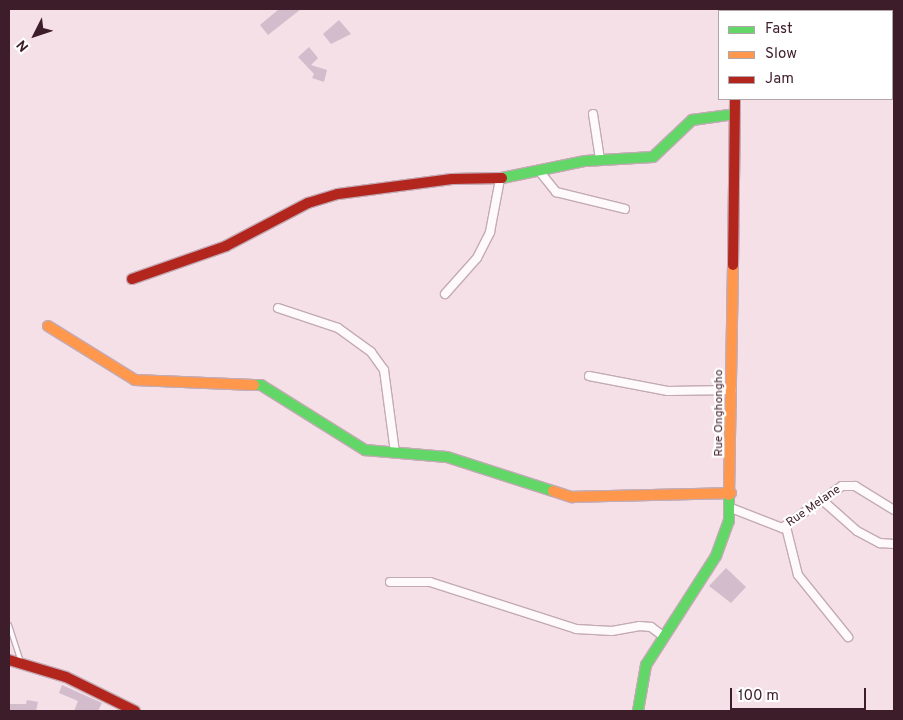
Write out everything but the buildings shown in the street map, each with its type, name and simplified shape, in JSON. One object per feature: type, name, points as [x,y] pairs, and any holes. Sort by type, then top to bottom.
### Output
[{"type":"street","name":"Rue Onghongho","points":[[639,709],[640,678],[662,636],[716,556],[730,508],[732,493],[735,100]]},
{"type":"street","points":[[592,114],[600,159]]},
{"type":"street","points":[[132,279],[165,270],[226,246],[308,203],[338,194],[452,179],[500,179],[600,159],[653,157],[692,120],[735,114]]},
{"type":"street","points":[[540,172],[556,192],[625,209]]},
{"type":"street","points":[[445,294],[463,278],[490,232],[500,179]]},
{"type":"street","points":[[278,308],[338,328],[371,352],[384,370],[395,452]]},
{"type":"street","points":[[48,326],[135,380],[262,385],[352,445],[395,452],[447,457],[572,496],[732,493]]},
{"type":"street","points":[[589,376],[668,391],[732,390]]},
{"type":"street","name":"Rue Melane","points":[[730,508],[773,528],[786,527],[821,499],[842,486],[856,486],[894,510]]},
{"type":"street","points":[[821,499],[857,531],[880,543],[894,544]]},
{"type":"street","points":[[786,527],[798,575],[848,637]]},
{"type":"street","points":[[390,582],[430,582],[576,629],[612,632],[639,626],[651,628],[662,636]]},
{"type":"street","points":[[9,660],[66,676],[135,711]]},
{"type":"lane","points":[[9,625],[21,662]]},
{"type":"traffic: fast","points":[[502,178],[585,161],[653,157],[692,120],[735,114]]},
{"type":"traffic: fast","points":[[254,385],[261,385],[365,450],[447,457],[553,491]]},
{"type":"traffic: fast","points":[[638,711],[646,665],[716,556],[729,521],[729,495]]},
{"type":"traffic: slow","points":[[729,495],[733,265]]},
{"type":"traffic: slow","points":[[48,326],[135,380],[254,385]]},
{"type":"traffic: slow","points":[[553,491],[572,497],[731,493]]},
{"type":"traffic: jam","points":[[733,265],[735,100]]},
{"type":"traffic: jam","points":[[132,279],[226,246],[308,203],[338,194],[452,179],[502,178]]},
{"type":"traffic: jam","points":[[9,660],[66,677],[135,711]]}]
